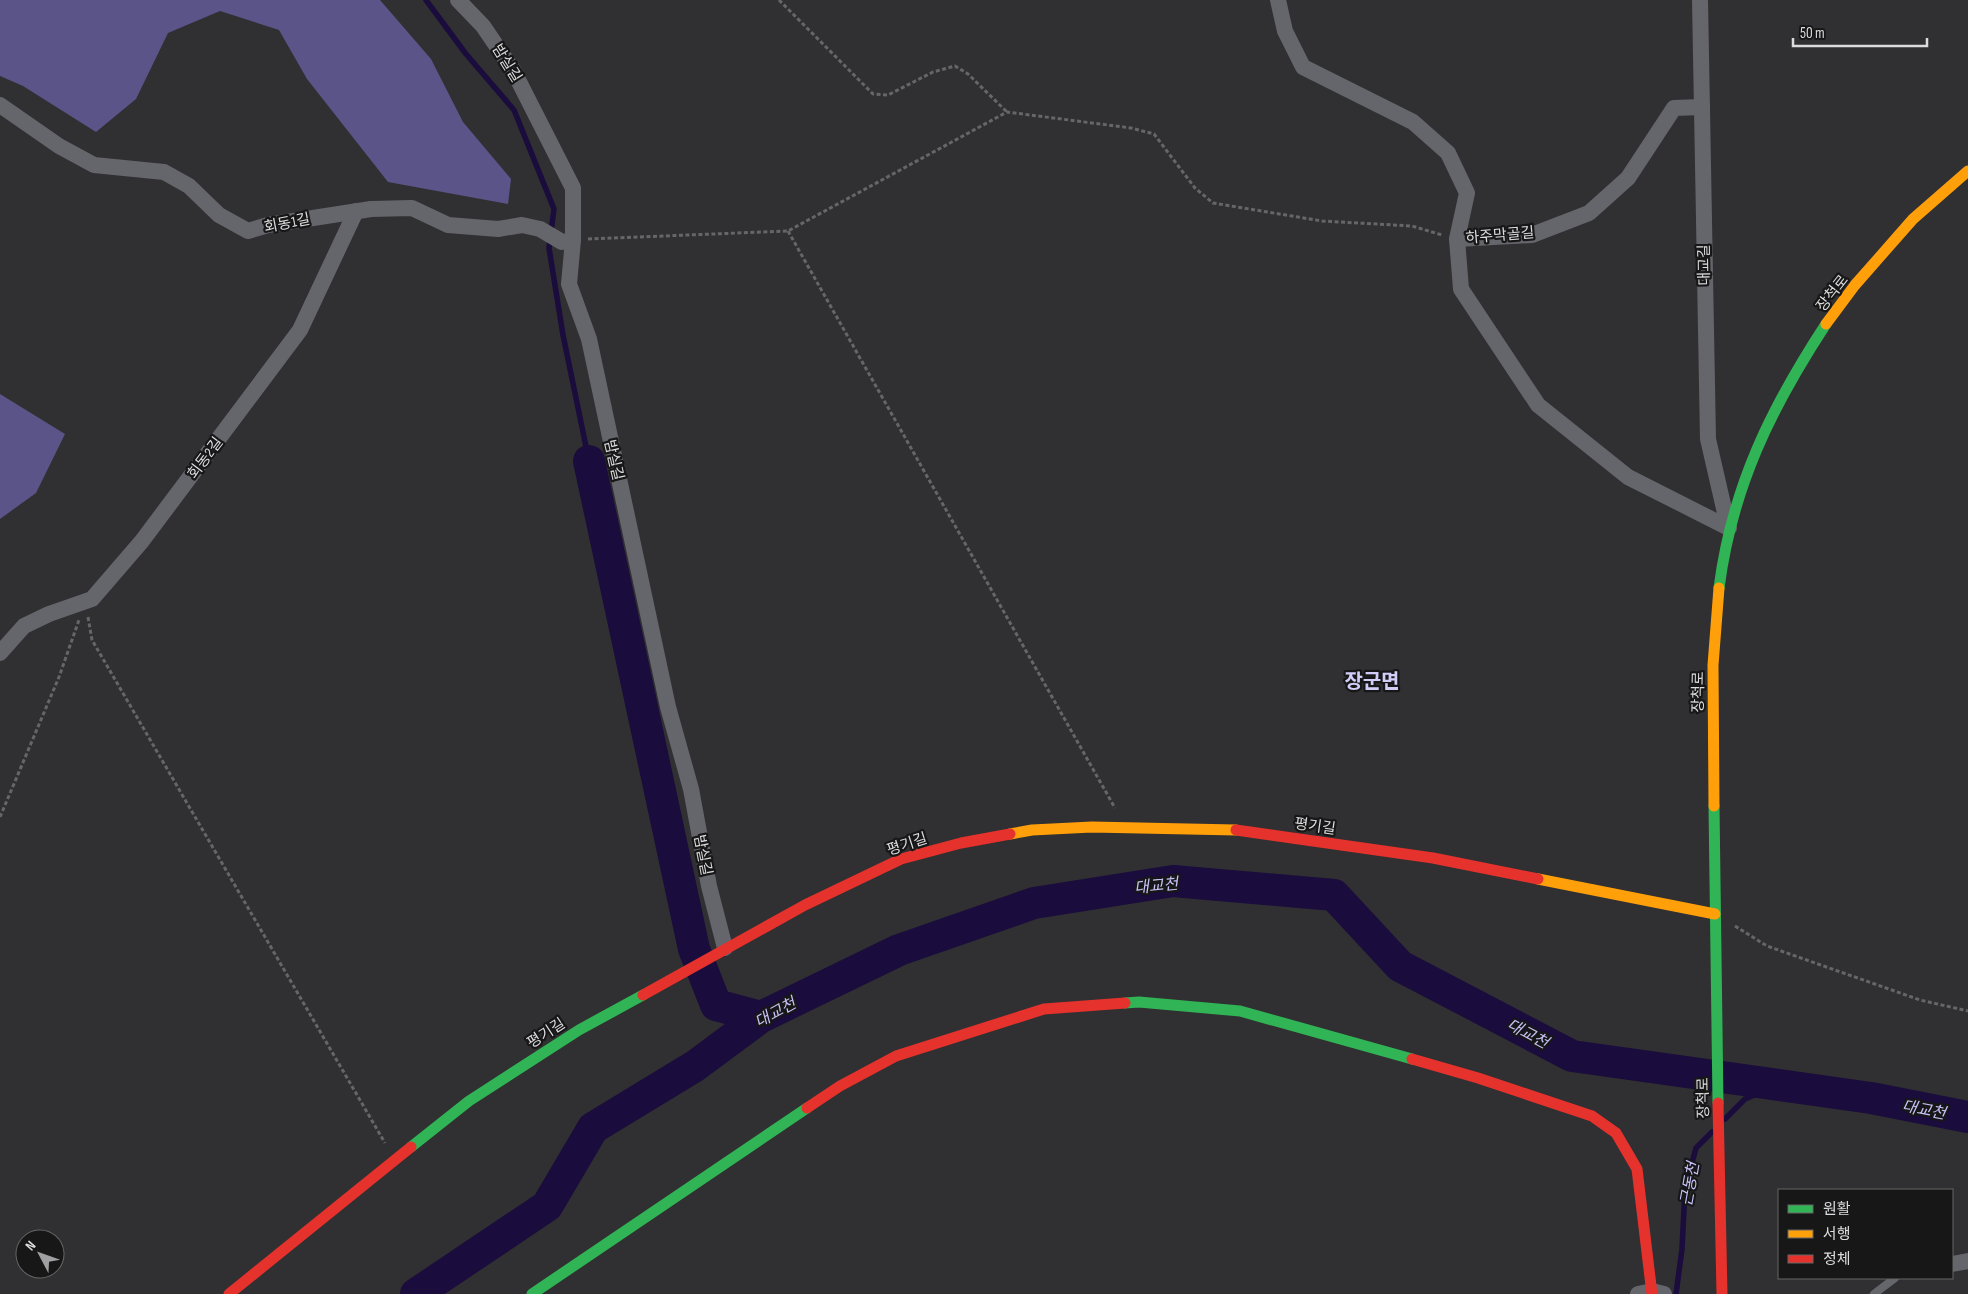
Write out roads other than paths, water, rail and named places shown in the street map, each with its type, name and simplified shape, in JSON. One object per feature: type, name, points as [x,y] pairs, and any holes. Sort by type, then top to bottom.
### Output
[{"type":"main road","name":"장척로","points":[[1722,1289],[1714,942],[1714,651],[1719,585],[1729,528],[1746,476],[1769,423],[1799,364],[1857,286],[1914,218],[1968,171]]},
{"type":"main road","name":"평기길","points":[[229,1294],[477,1096],[578,1030],[709,956],[805,905],[901,859],[961,843],[1032,830],[1126,828],[1234,830],[1433,858],[1715,914]]},
{"type":"main road","points":[[532,1294],[840,1086],[896,1056],[1044,1009],[1139,1002],[1240,1012],[1478,1078],[1592,1116],[1616,1133],[1637,1169],[1651,1293]]},
{"type":"street","name":"밤실길","points":[[458,0],[483,26],[513,70],[573,188],[568,241],[570,284],[590,339],[668,707],[690,789],[709,886],[725,948]]},
{"type":"street","name":"하주막골길","points":[[1278,0],[1285,32],[1303,67],[1413,122],[1448,153],[1468,192],[1457,239],[1532,235],[1589,213],[1628,178],[1674,108],[1702,107]]},
{"type":"street","name":"대교길","points":[[1700,0],[1708,439],[1729,528]]},
{"type":"street","name":"회동1길","points":[[0,105],[59,146],[94,165],[164,172],[189,186],[219,215],[248,231],[268,225],[356,212],[412,208],[448,225],[498,230],[522,225],[540,229],[568,241]]},
{"type":"street","name":"회동2길","points":[[0,653],[24,626],[49,614],[92,599],[142,541],[300,330],[356,212]]},
{"type":"street","points":[[1457,239],[1461,289],[1538,405],[1628,477],[1729,528]]},
{"type":"street","points":[[1953,1264],[1968,1262]]},
{"type":"lane","points":[[1874,1294],[1894,1279]]},
{"type":"waterway","points":[[426,0],[466,54],[514,110],[554,209],[549,248],[563,335],[589,461]]},
{"type":"waterway","points":[[589,461],[694,949],[716,1005],[761,1017]]},
{"type":"waterway","name":"대교천","points":[[416,1294],[547,1206],[593,1128],[695,1066],[761,1017],[899,950],[1034,903],[1173,881],[1334,895],[1400,966],[1572,1056],[1871,1098],[1968,1117]]},
{"type":"waterway","name":"근동천","points":[[1725,1119],[1745,1099],[1778,1085]]},
{"type":"waterway","name":"근동천","points":[[1676,1294],[1682,1249],[1685,1189],[1696,1148],[1712,1132]]},
{"type":"district","name":"장군면","points":[[1372,681]]}]
